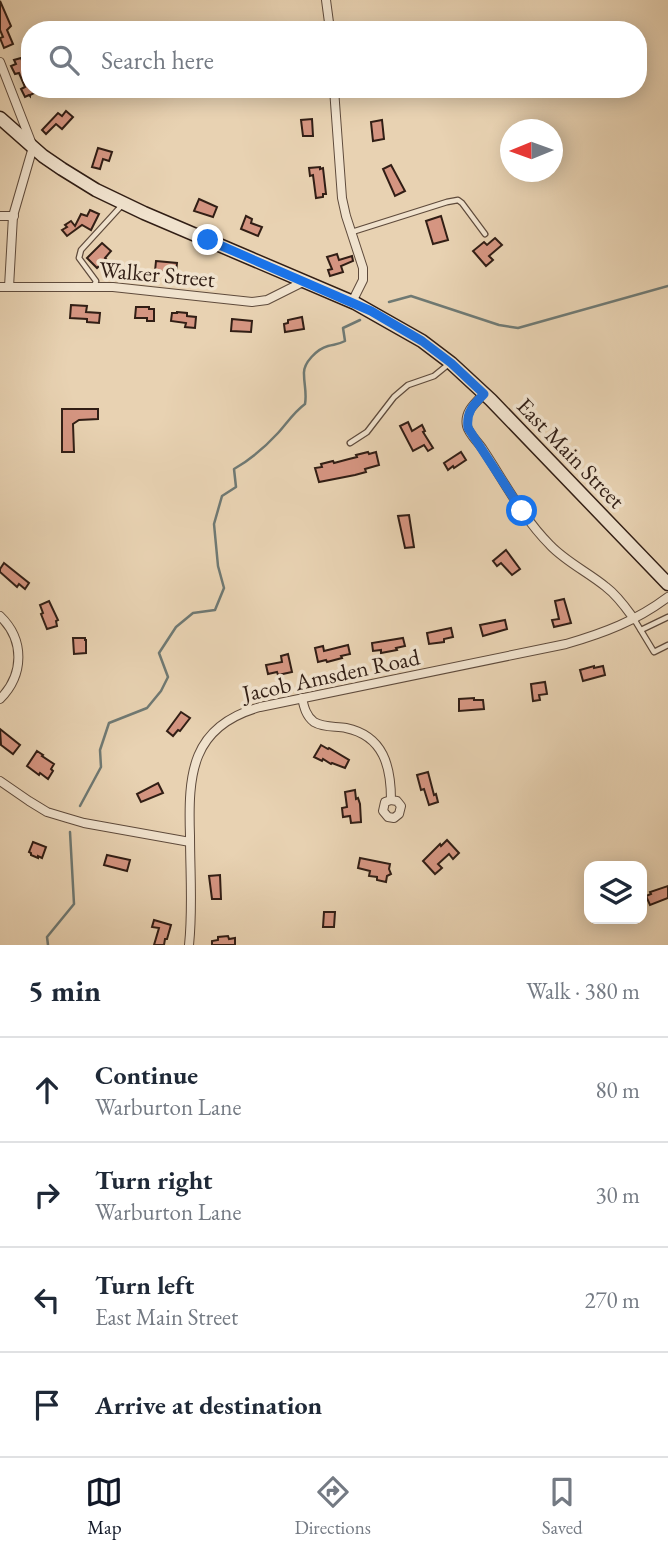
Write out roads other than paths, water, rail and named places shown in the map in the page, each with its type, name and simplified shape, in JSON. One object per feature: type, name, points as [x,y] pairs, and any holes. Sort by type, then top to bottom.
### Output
[{"type":"main road","name":"East Main Street","points":[[0,118],[33,147],[81,182],[124,204],[352,302],[422,341],[451,363],[484,394],[668,584]]},
{"type":"street","points":[[326,0],[329,21]]},
{"type":"street","points":[[0,62],[33,147],[14,216],[5,287]]},
{"type":"street","points":[[335,98],[342,198],[363,268],[363,280],[352,302]]},
{"type":"street","points":[[0,216],[14,216]]},
{"type":"street","name":"Walker Street","points":[[5,287],[94,287],[252,302],[267,300],[305,281]]},
{"type":"street","points":[[484,394],[469,411],[468,428],[522,511],[552,548],[614,593],[634,619]]},
{"type":"street","name":"Jacob Amsden Road","points":[[189,945],[189,791],[199,753],[215,731],[231,718],[250,710],[302,698],[549,649],[601,634],[634,619],[668,597]]},
{"type":"street","points":[[0,616],[14,634],[19,660],[15,678],[0,699]]},
{"type":"street","points":[[302,698],[306,713],[317,724],[357,731],[375,743],[389,771],[391,800]]},
{"type":"street","points":[[0,781],[47,812],[84,823],[190,842]]},
{"type":"lane","points":[[351,233],[458,200],[485,234]]},
{"type":"lane","points":[[94,287],[96,281],[79,258],[81,250],[124,204]]},
{"type":"lane","points":[[350,443],[367,432],[394,397],[408,386],[434,376],[451,363]]},
{"type":"lane","points":[[641,631],[668,617]]},
{"type":"lane","points":[[634,619],[654,652],[668,645]]},
{"type":"waterway","points":[[389,302],[411,296],[499,325],[518,328],[668,286]]},
{"type":"waterway","points":[[80,806],[101,767],[100,750],[109,723],[147,708],[168,677],[159,653],[176,627],[193,613],[215,610],[224,588],[218,566],[214,524],[222,496],[236,487],[234,469],[263,448],[305,404],[304,370],[311,357],[319,350],[345,341],[343,328],[360,320]]},
{"type":"waterway","points":[[48,945],[47,937],[74,904],[70,832]]}]
